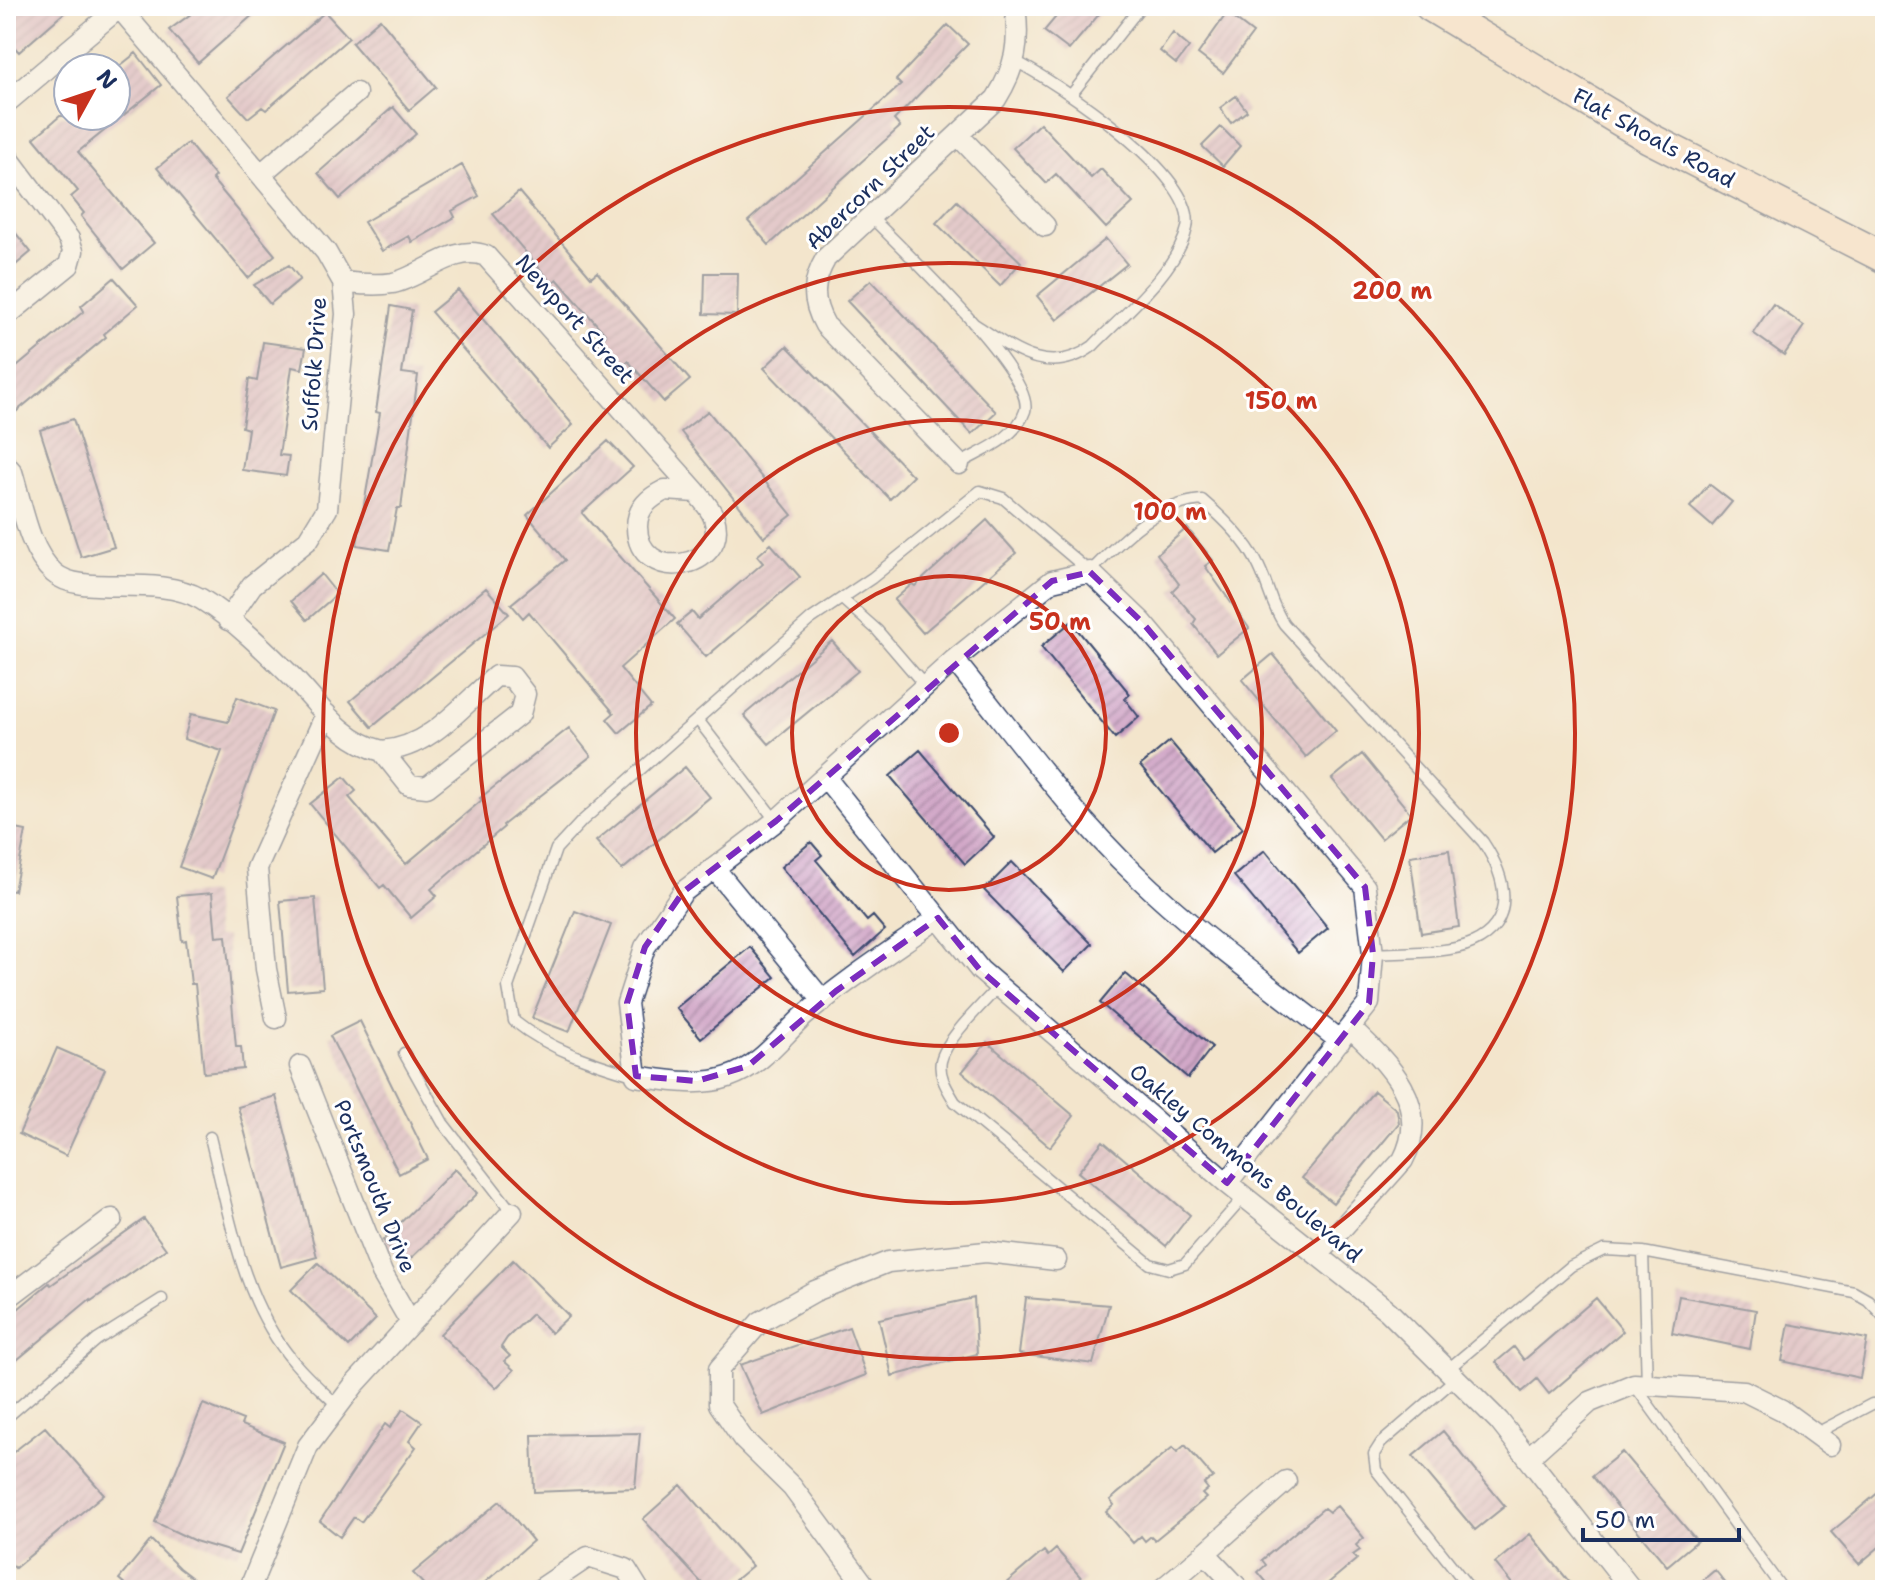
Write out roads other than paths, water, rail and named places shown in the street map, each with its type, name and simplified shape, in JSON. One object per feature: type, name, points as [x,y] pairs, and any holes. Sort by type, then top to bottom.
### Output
[{"type":"street","name":"Abercorn Street","points":[[959,464],[825,325],[816,310],[813,293],[816,274],[826,258],[996,99],[1012,73],[1015,61],[1019,40],[1015,6]]},
{"type":"street","name":"Flat Shoals Road","points":[[1430,6],[1649,138],[1885,258]]},
{"type":"street","points":[[6,103],[120,7]]},
{"type":"street","name":"Suffolk Drive","points":[[120,7],[326,252],[343,282],[346,314],[327,509],[308,540],[252,585],[228,620]]},
{"type":"street","points":[[261,174],[356,93]]},
{"type":"street","points":[[958,135],[1045,226]]},
{"type":"street","points":[[6,155],[69,239],[73,251],[69,265],[6,316]]},
{"type":"street","name":"Newport Street","points":[[343,282],[392,283],[419,275],[461,253],[474,251],[486,256],[696,492]]},
{"type":"street","points":[[6,465],[12,472],[37,551],[54,573],[84,585],[141,583],[171,587],[201,599],[293,678],[347,737],[382,751],[402,750],[422,741],[496,676],[512,677],[525,694],[520,714],[427,787],[409,785],[382,751]]},
{"type":"street","points":[[938,918],[823,1001],[777,1046],[727,1077],[678,1081],[636,1076],[627,1003],[645,947],[683,892],[776,821],[954,660],[1052,581],[1090,572],[1142,622],[1365,887],[1373,954],[1369,1003],[1227,1183]]},
{"type":"street","points":[[954,660],[1086,822],[1135,874],[1234,959],[1345,1034],[1393,1073],[1416,1121],[1412,1142],[1403,1160],[1318,1255]]},
{"type":"street","points":[[276,1018],[266,969],[257,868],[326,714]]},
{"type":"street","name":"Oakley Commons Boulevard","points":[[825,777],[980,970],[1227,1183],[1388,1311],[1499,1421],[1632,1590]]},
{"type":"street","points":[[714,868],[823,1001]]},
{"type":"street","name":"Portsmouth Drive","points":[[300,1066],[382,1273],[411,1323]]},
{"type":"street","points":[[249,1590],[308,1446],[338,1406],[512,1212]]},
{"type":"street","points":[[6,1299],[112,1219]]},
{"type":"street","points":[[868,1590],[792,1487],[743,1439],[719,1404],[719,1369],[760,1322],[815,1291],[888,1262],[986,1252],[1056,1260]]},
{"type":"street","points":[[1528,1458],[1590,1402],[1640,1384],[1744,1391],[1782,1410],[1823,1440]]},
{"type":"street","points":[[1161,1590],[1286,1481]]},
{"type":"street","points":[[1205,1553],[1240,1590]]},
{"type":"street","points":[[539,1590],[588,1557],[626,1569],[639,1590]]},
{"type":"lane","points":[[1071,95],[1141,6]]},
{"type":"lane","points":[[973,323],[1031,357],[1063,362],[1079,356],[1093,346],[1175,258],[1187,231],[1186,206],[1166,174],[1055,82],[1015,61]]},
{"type":"lane","points":[[871,217],[973,323],[1014,377],[1026,405],[1016,426],[1004,437],[959,464]]},
{"type":"lane","points":[[636,1076],[583,1060],[529,1033],[514,1021],[508,987],[556,849],[582,821],[811,619],[842,599],[980,491],[1003,498],[1090,572],[1126,534],[1186,502],[1202,500],[1223,517],[1256,560],[1274,609],[1284,624],[1483,842],[1498,864],[1505,887],[1503,909],[1489,930],[1473,943],[1373,954]]},
{"type":"lane","points":[[842,599],[877,630],[925,686]]},
{"type":"lane","points":[[698,720],[776,821]]},
{"type":"lane","points":[[999,986],[948,1046],[940,1062],[942,1080],[955,1102],[1150,1264],[1169,1269],[1185,1264],[1244,1197]]},
{"type":"lane","points":[[404,1053],[443,1123],[512,1212]]},
{"type":"lane","points":[[210,1137],[246,1278],[276,1338],[294,1363],[338,1406]]},
{"type":"lane","points":[[1471,1590],[1376,1470],[1374,1454],[1381,1443],[1452,1374],[1584,1257],[1604,1250],[1643,1252],[1854,1292],[1868,1300],[1885,1318]]},
{"type":"lane","points":[[1643,1252],[1640,1384],[1783,1590]]},
{"type":"lane","points":[[6,1418],[97,1340],[162,1299]]},
{"type":"lane","points":[[1823,1440],[1872,1404],[1885,1403]]}]
